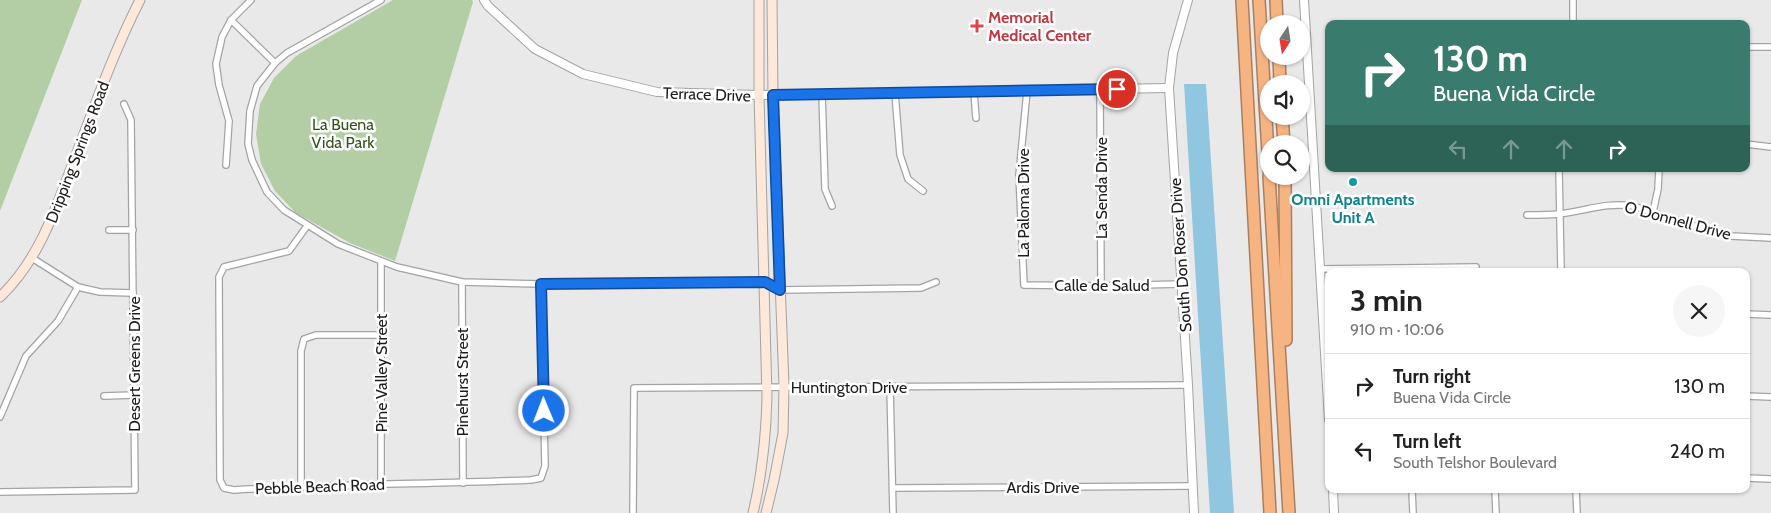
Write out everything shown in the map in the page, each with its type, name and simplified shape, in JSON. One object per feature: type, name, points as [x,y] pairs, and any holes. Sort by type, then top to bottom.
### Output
[{"type":"highway","points":[[1241,0],[1270,513]]},
{"type":"highway","points":[[1259,0],[1267,135]]},
{"type":"highway","points":[[1276,0],[1277,15]]},
{"type":"highway","points":[[1270,185],[1289,513]]},
{"type":"highway","points":[[1285,185],[1285,451]]},
{"type":"main road","name":"Dripping Springs Road","points":[[0,297],[32,258],[41,243],[113,59],[140,0]]},
{"type":"main road","points":[[753,513],[766,434],[767,387],[759,95],[759,0]]},
{"type":"main road","points":[[766,513],[783,433],[784,386],[773,95],[772,0]]},
{"type":"street","points":[[226,166],[228,121],[216,64],[222,37],[231,20],[251,0]]},
{"type":"street","points":[[381,0],[287,53],[275,63],[256,86],[250,111],[248,144],[252,160],[267,192],[284,210],[338,244],[397,267],[462,282],[541,284],[765,282],[780,290],[921,288],[936,282]]},
{"type":"street","name":"Terrace Drive","points":[[484,0],[488,6],[535,49],[583,74],[657,92],[773,95],[1169,88]]},
{"type":"street","name":"South Don Roser Drive","points":[[1188,0],[1173,53],[1169,88],[1194,513]]},
{"type":"street","points":[[1304,0],[1325,357]]},
{"type":"street","points":[[1572,0],[1573,20]]},
{"type":"street","points":[[231,20],[275,63]]},
{"type":"street","points":[[1750,47],[1771,47]]},
{"type":"street","name":"La Senda Drive","points":[[1100,90],[1102,286]]},
{"type":"street","name":"La Paloma Drive","points":[[1024,285],[1019,175],[1027,91]]},
{"type":"street","points":[[974,92],[976,118]]},
{"type":"street","points":[[895,93],[900,155],[908,179],[923,191]]},
{"type":"street","points":[[822,94],[825,189],[832,206]]},
{"type":"street","name":"Desert Greens Drive","points":[[0,492],[135,490],[131,120],[124,104]]},
{"type":"street","points":[[1750,144],[1771,147]]},
{"type":"street","points":[[1559,172],[1561,268]]},
{"type":"street","points":[[1653,212],[1658,189],[1659,172]]},
{"type":"street","name":"O Donnell Drive","points":[[1527,215],[1559,214],[1614,204],[1634,206],[1692,226],[1731,236],[1771,238]]},
{"type":"street","name":"Pebble Beach Road","points":[[308,226],[289,251],[224,267],[219,277],[220,480],[224,488],[234,490],[382,483],[462,483],[542,478],[545,466],[541,284]]},
{"type":"street","points":[[109,230],[133,230]]},
{"type":"street","points":[[32,258],[78,287],[100,292],[133,293]]},
{"type":"street","name":"Pine Valley Street","points":[[381,262],[382,483]]},
{"type":"street","points":[[1398,268],[1476,267]]},
{"type":"street","points":[[1320,269],[1325,269]]},
{"type":"street","name":"Pinehurst Street","points":[[462,282],[462,483]]},
{"type":"street","name":"Calle de Salud","points":[[1024,285],[1181,284]]},
{"type":"street","points":[[0,417],[26,356],[58,321],[78,287]]},
{"type":"street","points":[[1750,314],[1771,315]]},
{"type":"street","points":[[301,486],[301,351],[304,339],[316,335],[381,335]]},
{"type":"street","name":"Huntington Drive","points":[[633,513],[634,388],[1188,386]]},
{"type":"street","points":[[890,387],[893,513]]},
{"type":"street","points":[[104,396],[134,395]]},
{"type":"street","points":[[1750,396],[1771,397]]},
{"type":"street","points":[[1750,478],[1771,479]]},
{"type":"street","name":"Ardis Drive","points":[[893,488],[1192,486]]},
{"type":"street","points":[[1333,493],[1334,513]]},
{"type":"street","points":[[1412,493],[1413,513]]},
{"type":"street","points":[[1495,493],[1496,513]]},
{"type":"street","points":[[1576,493],[1577,513]]},
{"type":"green space","points":[[0,0],[82,0],[0,211]]},
{"type":"green space","name":"La Buena Vida Park","points":[[393,0],[472,0],[473,2],[395,261],[350,243],[296,213],[275,191],[261,164],[256,134],[260,104],[274,78],[296,56]]},
{"type":"water","points":[[1184,84],[1206,84],[1234,513],[1210,513]]},
{"type":"place","name":"Memorial Medical Center","points":[[977,26]]},
{"type":"place","name":"Omni Apartments Unit A","points":[[1353,182]]},
{"type":"route","points":[[544,411],[541,284],[765,282],[780,290],[773,95],[1117,89]]}]
